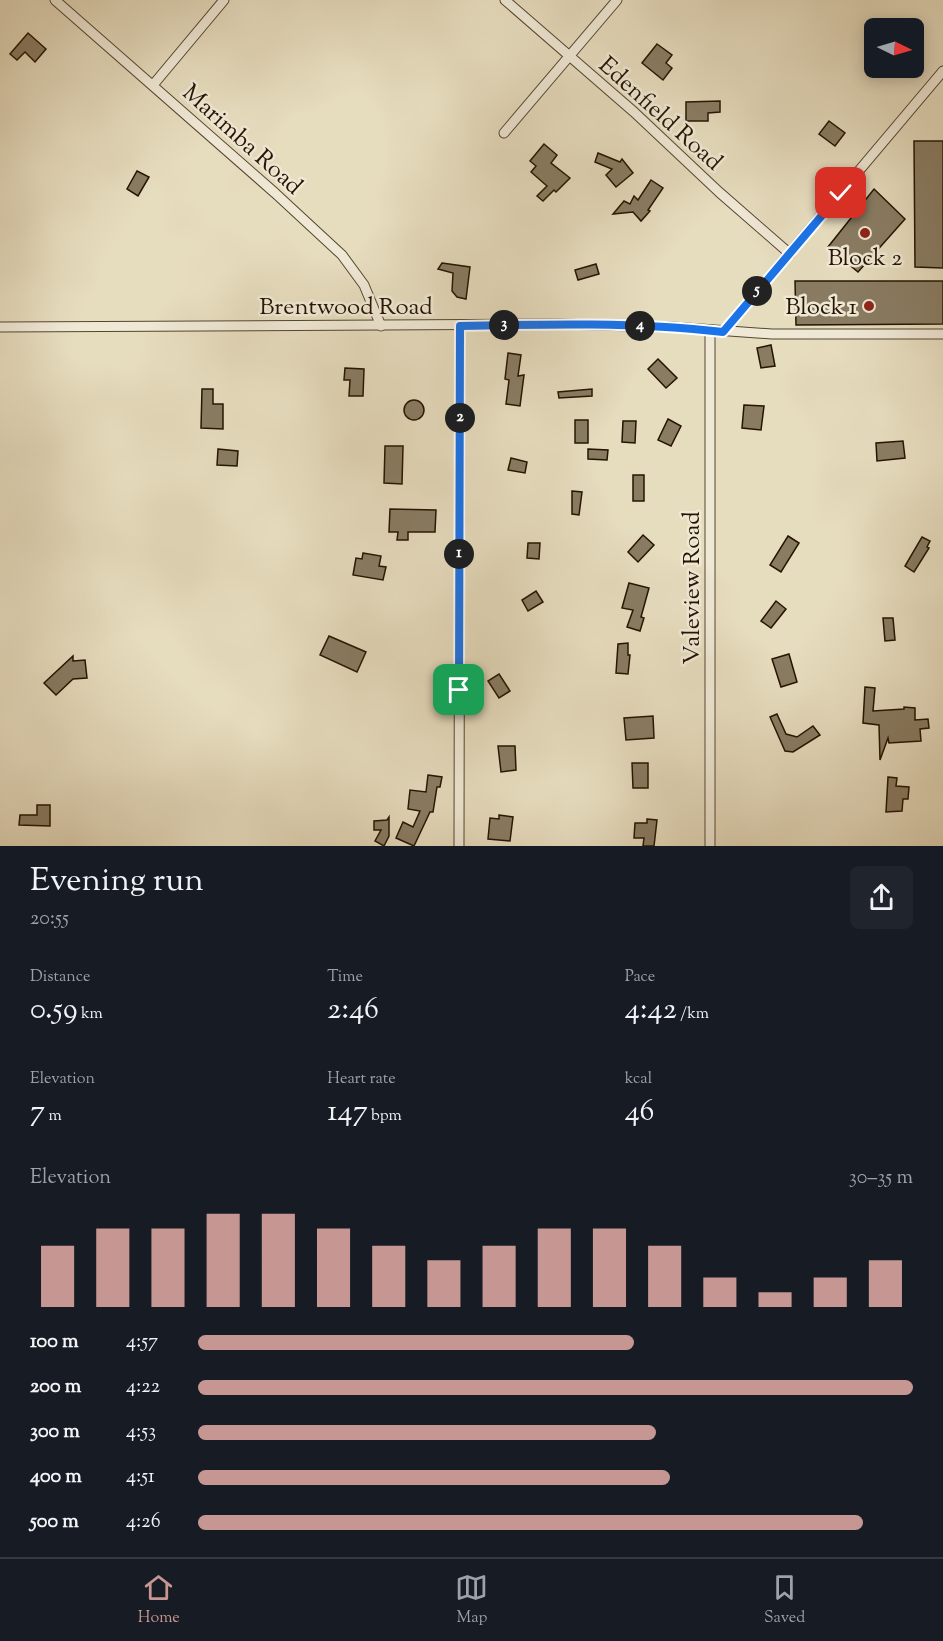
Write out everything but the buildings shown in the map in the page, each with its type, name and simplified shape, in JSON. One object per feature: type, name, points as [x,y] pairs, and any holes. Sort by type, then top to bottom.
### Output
[{"type":"street","name":"Marimba Road","points":[[55,0],[275,192],[342,255],[364,285],[381,326]]},
{"type":"street","points":[[153,85],[224,0]]},
{"type":"street","name":"Edenfield Road","points":[[505,0],[634,112],[719,192],[790,254]]},
{"type":"street","points":[[504,133],[617,0]]},
{"type":"street","points":[[723,332],[943,71]]},
{"type":"street","name":"Brentwood Road","points":[[0,327],[559,324],[673,327],[723,332],[784,334],[943,334]]},
{"type":"street","points":[[459,846],[460,326]]},
{"type":"street","name":"Valeview Road","points":[[710,330],[710,846]]},
{"type":"place","name":"Block 2","points":[[865,233]]},
{"type":"place","name":"Block 1","points":[[869,306]]},
{"type":"route","points":[[459,690],[460,326],[559,324],[673,327],[723,332],[841,193]]}]
